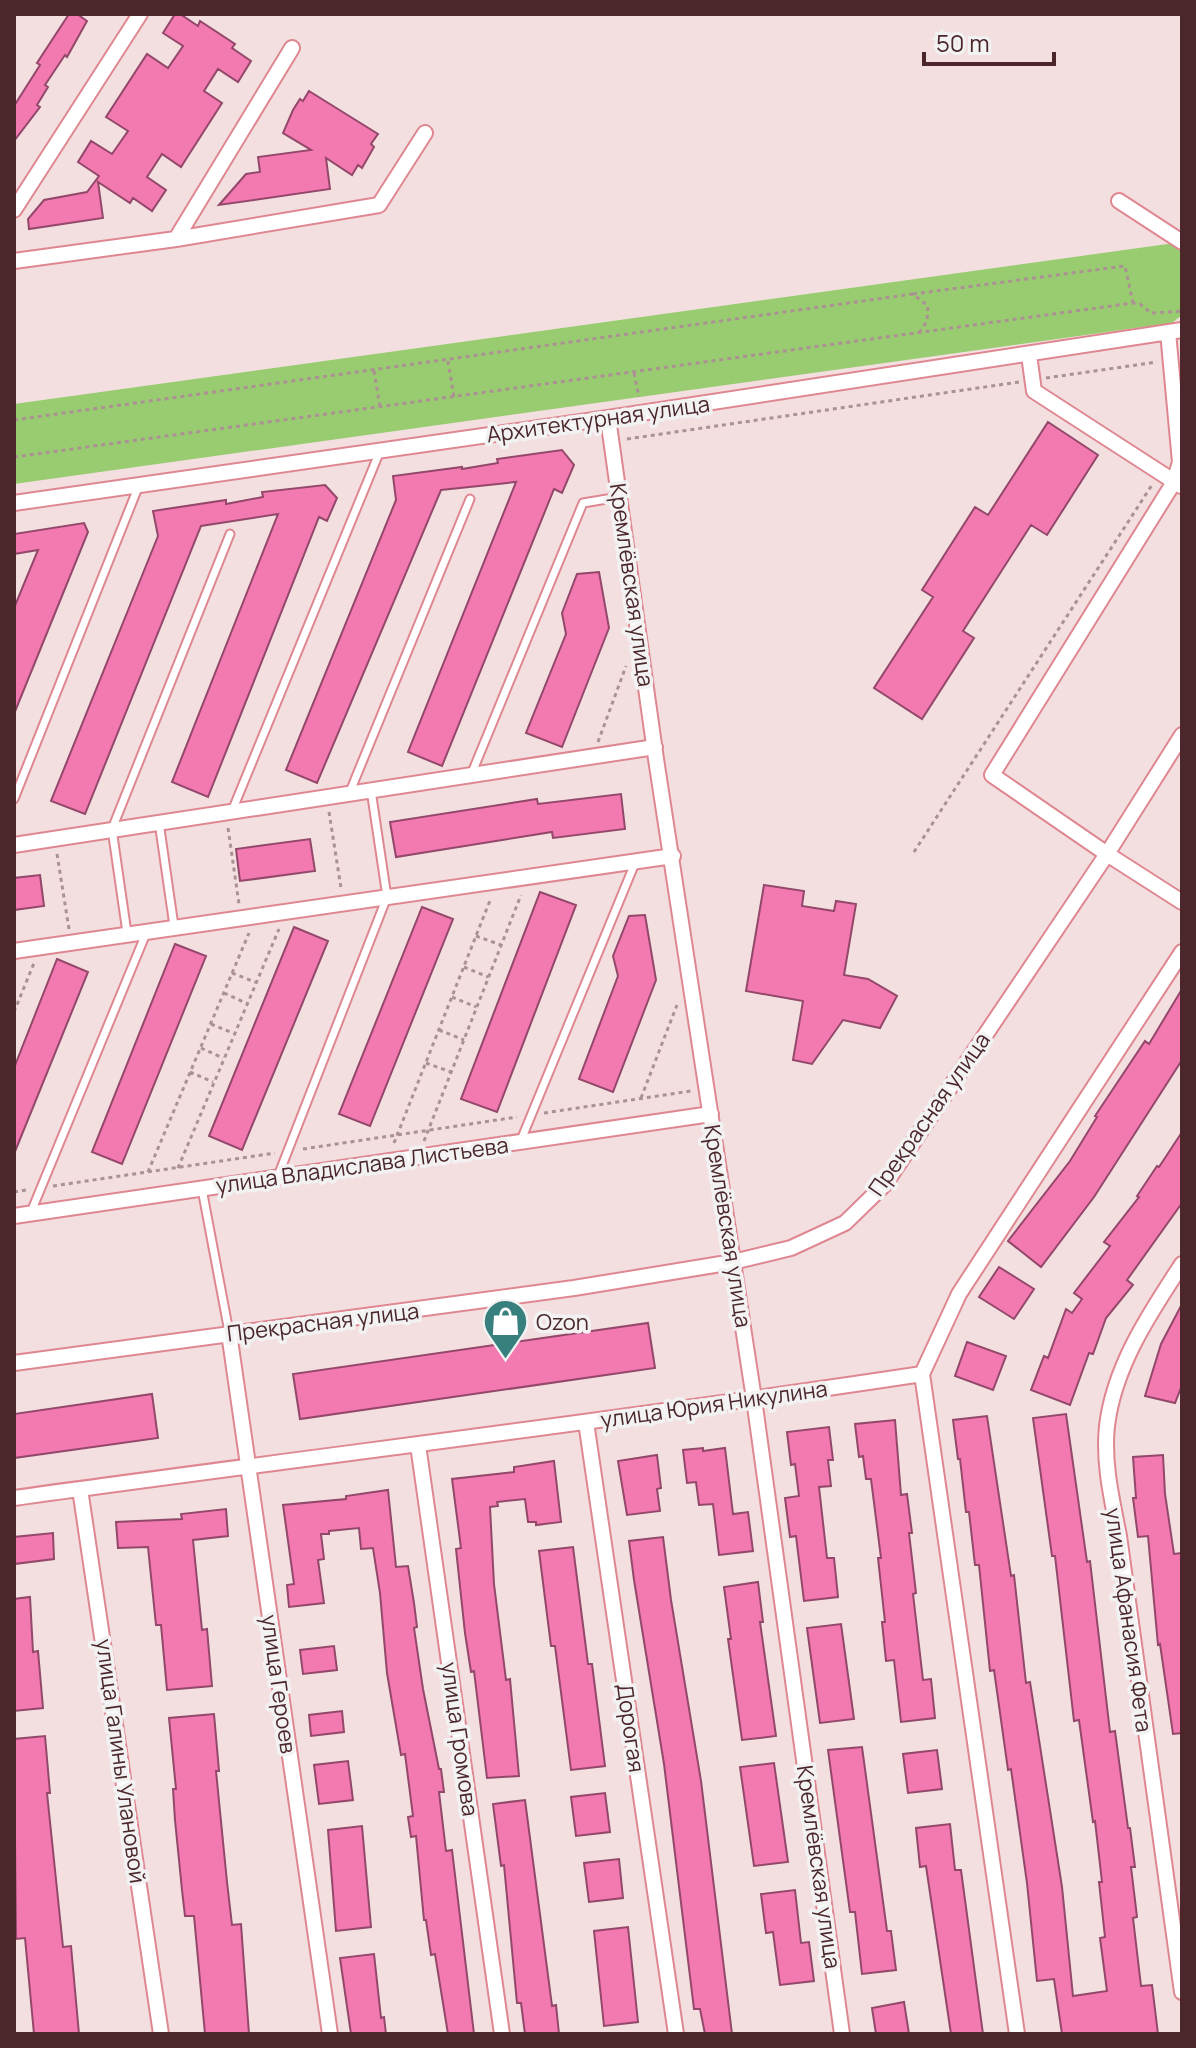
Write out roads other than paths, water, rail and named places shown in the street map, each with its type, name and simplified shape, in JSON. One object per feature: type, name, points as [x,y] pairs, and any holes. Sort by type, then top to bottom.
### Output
[{"type":"street","points":[[14,210],[140,14]]},
{"type":"street","points":[[176,239],[292,48]]},
{"type":"street","points":[[14,261],[176,239],[379,205],[425,133]]},
{"type":"street","points":[[1119,201],[1182,242]]},
{"type":"street","points":[[1168,332],[1180,462],[1178,485],[992,775],[1182,902]]},
{"type":"street","name":"Архитектурная улица","points":[[14,503],[608,418],[1168,332]]},
{"type":"street","points":[[1029,355],[1034,391],[1178,485]]},
{"type":"street","name":"Кремлёвская улица","points":[[608,418],[754,1399],[842,2034]]},
{"type":"street","name":"Прекрасная улица","points":[[14,1363],[574,1288],[733,1262],[791,1248],[845,1223],[885,1184],[1107,854],[1182,735]]},
{"type":"street","points":[[14,845],[655,747]]},
{"type":"street","points":[[14,951],[673,856]]},
{"type":"street","points":[[1017,2034],[922,1374],[959,1294],[1182,952]]},
{"type":"street","name":"улица Владислава Листьева","points":[[14,1216],[711,1114]]},
{"type":"street","name":"улица Афанасия Фета","points":[[1182,1264],[1150,1313],[1123,1364],[1107,1425],[1108,1476],[1182,1992]]},
{"type":"street","name":"улица Героев","points":[[229,1333],[330,2034]]},
{"type":"street","name":"улица Юрия Никулина","points":[[14,1498],[922,1374]]},
{"type":"street","name":"Дорогая","points":[[586,1422],[676,2034]]},
{"type":"street","name":"улица Громова","points":[[418,1445],[502,2034]]},
{"type":"street","name":"улица Галины Улановой","points":[[80,1489],[161,2034]]},
{"type":"lane","points":[[229,812],[380,451]]},
{"type":"lane","points":[[14,799],[139,485]]},
{"type":"lane","points":[[471,775],[583,503],[619,497]]},
{"type":"lane","points":[[349,794],[470,499]]},
{"type":"lane","points":[[127,933],[112,829],[230,534]]},
{"type":"lane","points":[[277,1178],[387,897],[371,790]]},
{"type":"lane","points":[[159,822],[174,926]]},
{"type":"lane","points":[[520,1142],[635,862]]},
{"type":"lane","points":[[30,1214],[147,930]]},
{"type":"lane","points":[[202,1189],[229,1333]]},
{"type":"place","name":"Ozon","points":[[505,1361]]}]
